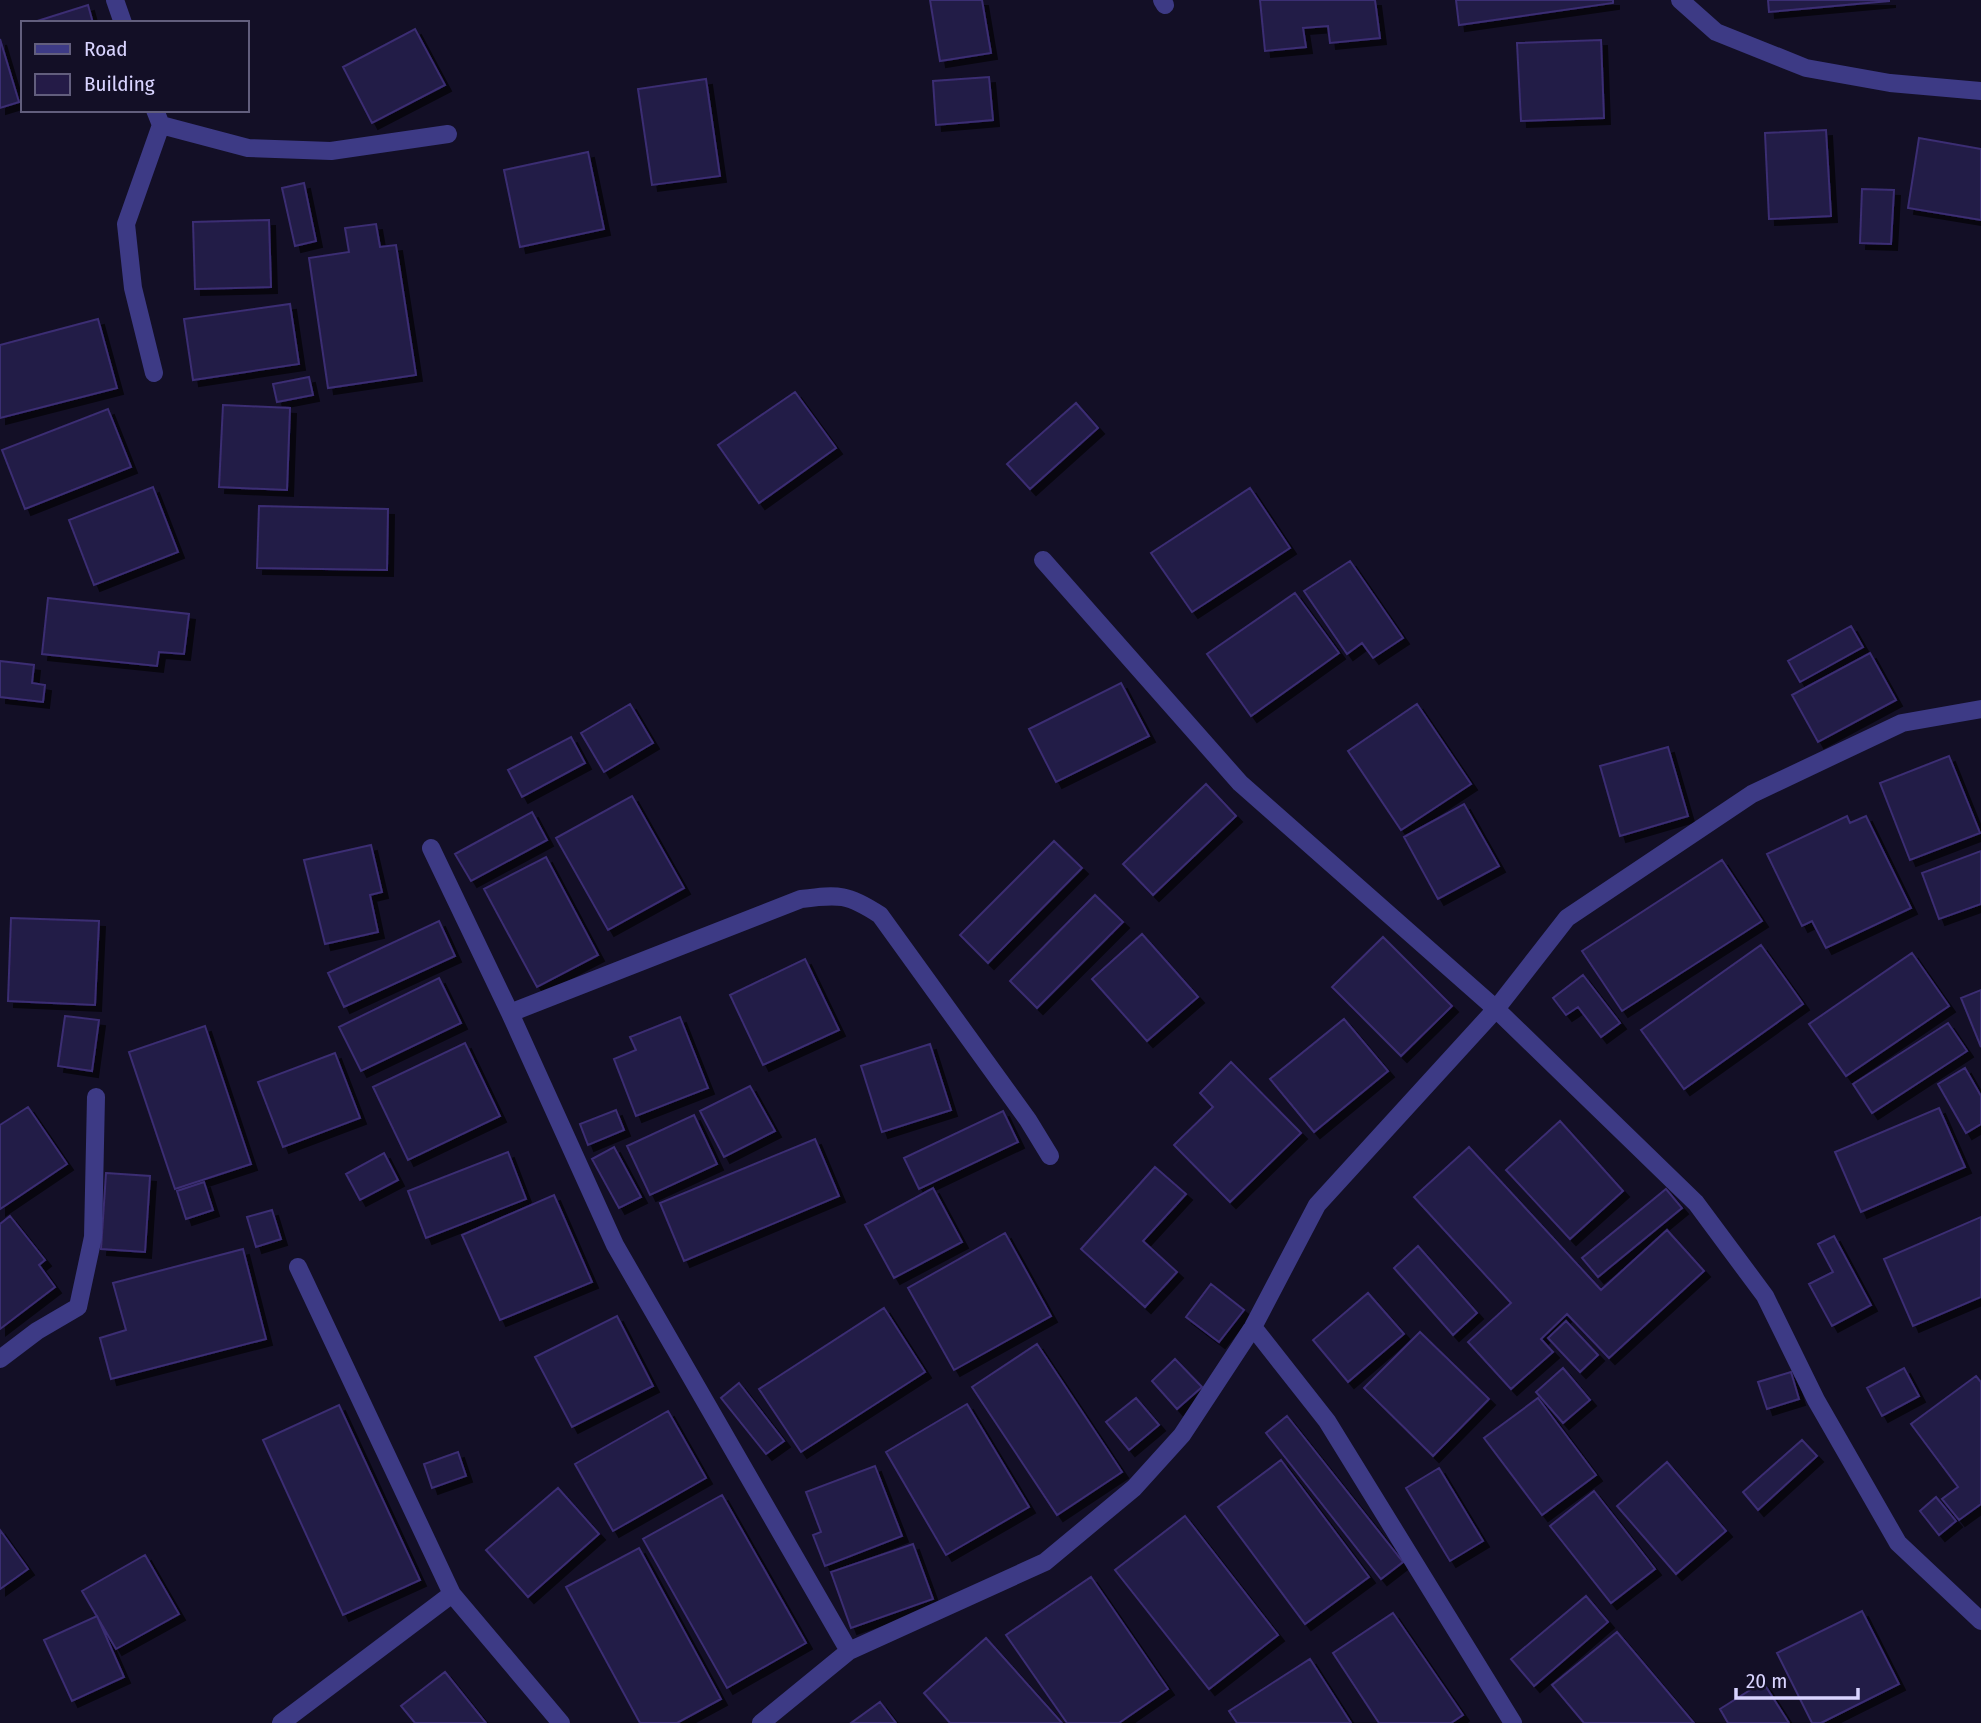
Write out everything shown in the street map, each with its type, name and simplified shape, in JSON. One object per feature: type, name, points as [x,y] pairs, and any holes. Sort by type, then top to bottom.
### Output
[{"type":"street","points":[[115,0],[122,21]]},
{"type":"street","points":[[1680,0],[1716,32],[1806,68],[1890,83],[1981,91]]},
{"type":"street","points":[[154,373],[133,288],[126,223],[158,118],[248,148],[331,151],[448,134]]},
{"type":"street","points":[[1043,560],[1240,783],[1496,1009],[1696,1203],[1765,1296],[1816,1400],[1898,1543],[1981,1621]]},
{"type":"street","points":[[761,1723],[849,1651],[1045,1562],[1134,1488],[1182,1435],[1253,1327],[1317,1205],[1496,1009],[1567,918],[1752,794],[1902,723],[1981,709]]},
{"type":"street","points":[[430,848],[510,1013],[615,1245],[849,1651]]},
{"type":"street","points":[[510,1013],[801,899],[835,895],[858,900],[880,915],[1028,1120],[1050,1156]]},
{"type":"street","points":[[0,1359],[37,1331],[78,1307],[93,1237],[96,1097]]},
{"type":"street","points":[[298,1267],[452,1594],[561,1723]]},
{"type":"street","points":[[1253,1327],[1327,1421],[1513,1723]]},
{"type":"street","points":[[281,1723],[452,1594]]},
{"type":"building","points":[[930,0],[982,0],[991,53],[940,61]]},
{"type":"building","points":[[1260,0],[1375,0],[1380,38],[1330,43],[1328,26],[1303,28],[1306,47],[1265,51]]},
{"type":"building","points":[[1456,0],[1613,0],[1613,3],[1459,25]]},
{"type":"building","points":[[1768,0],[1889,0],[1889,1],[1769,12]]},
{"type":"building","points":[[88,5],[92,21],[37,21]]},
{"type":"building","points":[[415,29],[445,85],[372,123],[343,67]]},
{"type":"building","points":[[0,39],[19,102],[0,108]]},
{"type":"building","points":[[1601,40],[1604,118],[1521,121],[1517,43]]},
{"type":"building","points":[[989,77],[993,120],[936,125],[933,81]]},
{"type":"building","points":[[706,79],[720,176],[652,185],[638,89]]},
{"type":"building","points":[[1826,130],[1831,216],[1769,219],[1765,133]]},
{"type":"building","points":[[1919,138],[1981,149],[1981,220],[1908,208]]},
{"type":"building","points":[[588,152],[604,229],[520,247],[504,170]]},
{"type":"building","points":[[304,183],[316,241],[295,246],[282,188]]},
{"type":"building","points":[[1862,189],[1894,190],[1891,244],[1860,243]]},
{"type":"building","points":[[269,220],[271,287],[195,289],[193,222]]},
{"type":"building","points":[[376,224],[380,247],[396,245],[416,375],[328,388],[309,258],[349,252],[345,228]]},
{"type":"building","points":[[290,304],[299,364],[193,380],[184,319]]},
{"type":"building","points":[[98,319],[117,388],[0,418],[0,345]]},
{"type":"building","points":[[309,377],[313,395],[277,402],[273,384]]},
{"type":"building","points":[[795,392],[836,448],[759,503],[718,445]]},
{"type":"building","points":[[1076,403],[1098,428],[1030,489],[1007,464]]},
{"type":"building","points":[[223,405],[290,408],[287,490],[219,487]]},
{"type":"building","points":[[108,409],[131,467],[25,509],[2,450]]},
{"type":"building","points":[[153,487],[178,552],[94,585],[69,520]]},
{"type":"building","points":[[1250,488],[1290,548],[1192,612],[1151,553]]},
{"type":"building","points":[[259,506],[388,509],[387,570],[257,568]]},
{"type":"building","points":[[1350,561],[1403,638],[1373,658],[1362,643],[1347,654],[1304,591]]},
{"type":"building","points":[[1295,593],[1339,653],[1251,716],[1207,654]]},
{"type":"building","points":[[48,598],[189,614],[184,654],[159,652],[157,666],[42,654]]},
{"type":"building","points":[[1851,626],[1863,647],[1800,682],[1788,661]]},
{"type":"building","points":[[1870,653],[1896,700],[1818,742],[1792,695]]},
{"type":"building","points":[[0,661],[34,665],[32,683],[45,685],[43,702],[0,697]]},
{"type":"building","points":[[1121,683],[1149,736],[1056,782],[1029,729]]},
{"type":"building","points":[[630,704],[653,743],[604,772],[581,733]]},
{"type":"building","points":[[1417,704],[1471,784],[1401,830],[1348,751]]},
{"type":"building","points":[[571,737],[585,763],[522,797],[508,770]]},
{"type":"building","points":[[1668,747],[1688,816],[1620,836],[1600,766]]},
{"type":"building","points":[[1949,756],[1980,833],[1910,860],[1880,783]]},
{"type":"building","points":[[1206,784],[1236,816],[1153,895],[1123,864]]},
{"type":"building","points":[[632,796],[684,888],[608,930],[556,838]]},
{"type":"building","points":[[1464,804],[1499,866],[1438,899],[1404,837]]},
{"type":"building","points":[[532,812],[547,840],[471,881],[455,854]]},
{"type":"building","points":[[1847,816],[1850,823],[1866,816],[1911,908],[1826,948],[1812,921],[1802,926],[1767,854]]},
{"type":"building","points":[[1054,841],[1082,868],[988,963],[960,935]]},
{"type":"building","points":[[371,845],[382,892],[370,895],[378,932],[325,944],[304,860]]},
{"type":"building","points":[[1981,851],[1981,904],[1939,919],[1922,873]]},
{"type":"building","points":[[546,857],[598,955],[537,987],[484,889]]},
{"type":"building","points":[[1722,860],[1762,921],[1622,1011],[1582,951]]},
{"type":"building","points":[[1095,895],[1123,922],[1037,1008],[1010,981]]},
{"type":"building","points":[[11,918],[99,921],[95,1005],[8,1001]]},
{"type":"building","points":[[439,921],[455,956],[344,1007],[328,973]]},
{"type":"building","points":[[1142,934],[1198,997],[1147,1041],[1092,979]]},
{"type":"building","points":[[1383,937],[1452,1006],[1401,1056],[1332,987]]},
{"type":"building","points":[[1761,945],[1803,1004],[1684,1089],[1641,1030]]},
{"type":"building","points":[[1912,953],[1949,1006],[1846,1076],[1809,1024]]},
{"type":"building","points":[[805,959],[839,1030],[763,1065],[730,995]]},
{"type":"building","points":[[1583,975],[1620,1023],[1601,1037],[1578,1007],[1566,1015],[1553,998]]},
{"type":"building","points":[[439,978],[461,1023],[361,1071],[339,1027]]},
{"type":"building","points":[[1981,990],[1981,1047],[1961,998]]},
{"type":"building","points":[[65,1016],[99,1020],[92,1071],[58,1066]]},
{"type":"building","points":[[680,1017],[708,1088],[636,1116],[614,1059],[636,1050],[630,1037]]},
{"type":"building","points":[[1344,1019],[1388,1071],[1314,1132],[1270,1079]]},
{"type":"building","points":[[1948,1023],[1967,1051],[1872,1113],[1853,1084]]},
{"type":"building","points":[[205,1026],[251,1164],[175,1189],[129,1052]]},
{"type":"building","points":[[465,1043],[500,1116],[408,1160],[373,1087]]},
{"type":"building","points":[[930,1044],[951,1110],[882,1132],[861,1066]]},
{"type":"building","points":[[335,1053],[360,1118],[283,1147],[258,1082]]},
{"type":"building","points":[[1231,1062],[1301,1133],[1230,1202],[1174,1145],[1213,1107],[1200,1093]]},
{"type":"building","points":[[1965,1068],[1981,1096],[1981,1124],[1966,1133],[1938,1084]]},
{"type":"building","points":[[750,1086],[775,1131],[724,1157],[700,1111]]},
{"type":"building","points":[[28,1107],[67,1164],[0,1209],[0,1125]]},
{"type":"building","points":[[1939,1108],[1965,1167],[1861,1212],[1835,1152]]},
{"type":"building","points":[[616,1110],[624,1130],[588,1145],[580,1124]]},
{"type":"building","points":[[1003,1111],[1018,1142],[919,1189],[904,1158]]},
{"type":"building","points":[[694,1115],[717,1164],[650,1195],[627,1146]]},
{"type":"building","points":[[1560,1121],[1623,1191],[1570,1239],[1506,1170]]},
{"type":"building","points":[[815,1139],[839,1196],[684,1261],[660,1203]]},
{"type":"building","points":[[614,1147],[641,1197],[619,1208],[592,1159]]},
{"type":"building","points":[[1469,1147],[1601,1290],[1667,1230],[1704,1271],[1609,1358],[1567,1314],[1541,1339],[1553,1352],[1511,1389],[1468,1342],[1511,1303],[1414,1197]]},
{"type":"building","points":[[508,1152],[526,1199],[426,1238],[408,1191]]},
{"type":"building","points":[[384,1153],[398,1180],[360,1200],[346,1174]]},
{"type":"building","points":[[1155,1167],[1186,1194],[1143,1241],[1177,1272],[1145,1307],[1081,1249]]},
{"type":"building","points":[[106,1173],[150,1176],[145,1252],[101,1249]]},
{"type":"building","points":[[204,1182],[213,1210],[186,1219],[177,1191]]},
{"type":"building","points":[[933,1188],[962,1242],[894,1278],[865,1225]]},
{"type":"building","points":[[1666,1189],[1682,1208],[1598,1277],[1582,1258]]},
{"type":"building","points":[[554,1195],[592,1282],[500,1320],[462,1235]]},
{"type":"building","points":[[272,1210],[281,1239],[256,1247],[247,1217]]},
{"type":"building","points":[[10,1216],[45,1260],[39,1265],[55,1287],[0,1329],[0,1224]]},
{"type":"building","points":[[1981,1217],[1981,1297],[1913,1326],[1884,1259]]},
{"type":"building","points":[[1005,1233],[1051,1316],[954,1370],[908,1288]]},
{"type":"building","points":[[1834,1236],[1871,1305],[1832,1326],[1809,1284],[1833,1272],[1818,1244]]},
{"type":"building","points":[[1418,1246],[1477,1313],[1453,1335],[1394,1268]]},
{"type":"building","points":[[243,1249],[266,1339],[111,1379],[100,1338],[126,1330],[113,1283]]},
{"type":"building","points":[[1211,1284],[1244,1310],[1219,1342],[1186,1317]]},
{"type":"building","points":[[1368,1293],[1404,1334],[1348,1382],[1313,1340]]},
{"type":"building","points":[[884,1308],[925,1372],[801,1452],[759,1389]]},
{"type":"building","points":[[617,1316],[653,1386],[572,1427],[535,1357]]},
{"type":"building","points":[[1566,1321],[1598,1355],[1580,1372],[1548,1338]]},
{"type":"building","points":[[1420,1332],[1489,1399],[1433,1456],[1364,1388]]},
{"type":"building","points":[[1037,1344],[1122,1472],[1057,1515],[972,1387]]},
{"type":"building","points":[[1175,1359],[1202,1387],[1177,1409],[1152,1381]]},
{"type":"building","points":[[1563,1368],[1590,1400],[1563,1423],[1536,1392]]},
{"type":"building","points":[[1904,1368],[1919,1396],[1882,1416],[1867,1388]]},
{"type":"building","points":[[1791,1372],[1799,1399],[1767,1409],[1758,1382]]},
{"type":"building","points":[[1976,1376],[1981,1382],[1981,1504],[1959,1520],[1942,1499],[1958,1487],[1911,1424]]},
{"type":"building","points":[[739,1383],[784,1441],[766,1454],[721,1398]]},
{"type":"building","points":[[1136,1398],[1159,1425],[1129,1450],[1106,1422]]},
{"type":"building","points":[[1538,1398],[1596,1475],[1542,1515],[1484,1438]]},
{"type":"building","points":[[967,1404],[1029,1507],[946,1555],[886,1452]]},
{"type":"building","points":[[339,1405],[420,1580],[343,1615],[263,1440]]},
{"type":"building","points":[[668,1411],[706,1478],[613,1531],[575,1464]]},
{"type":"building","points":[[1287,1416],[1403,1562],[1381,1579],[1266,1433]]},
{"type":"building","points":[[1802,1440],[1817,1456],[1758,1510],[1743,1492]]},
{"type":"building","points":[[458,1452],[466,1476],[432,1488],[424,1464]]},
{"type":"building","points":[[1281,1460],[1369,1577],[1305,1624],[1218,1507]]},
{"type":"building","points":[[1667,1462],[1726,1531],[1676,1574],[1617,1506]]},
{"type":"building","points":[[875,1466],[902,1536],[825,1566],[813,1535],[821,1532],[806,1492]]},
{"type":"building","points":[[1439,1468],[1483,1541],[1450,1561],[1406,1488]]},
{"type":"building","points":[[558,1488],[599,1534],[528,1597],[486,1550]]},
{"type":"building","points":[[1594,1491],[1655,1569],[1611,1603],[1550,1526]]},
{"type":"building","points":[[722,1495],[806,1643],[727,1688],[643,1539]]},
{"type":"building","points":[[1936,1497],[1956,1521],[1939,1535],[1920,1511]]},
{"type":"building","points":[[1185,1516],[1278,1635],[1209,1689],[1115,1570]]},
{"type":"building","points":[[0,1530],[28,1569],[0,1589]]},
{"type":"building","points":[[913,1544],[933,1599],[851,1628],[831,1572]]},
{"type":"building","points":[[639,1548],[721,1699],[677,1723],[640,1723],[566,1587]]},
{"type":"building","points":[[145,1555],[179,1614],[116,1649],[82,1591]]},
{"type":"building","points":[[1091,1577],[1168,1689],[1119,1723],[1067,1723],[1006,1635]]},
{"type":"building","points":[[1586,1596],[1608,1622],[1534,1686],[1511,1659]]},
{"type":"building","points":[[1862,1611],[1899,1684],[1821,1723],[1812,1723],[1777,1653]]},
{"type":"building","points":[[1393,1613],[1463,1715],[1451,1723],[1379,1723],[1333,1653]]},
{"type":"building","points":[[97,1616],[124,1677],[72,1701],[44,1640]]},
{"type":"building","points":[[1617,1632],[1694,1723],[1584,1723],[1552,1685]]},
{"type":"building","points":[[986,1638],[1062,1723],[950,1723],[924,1693]]},
{"type":"building","points":[[1310,1659],[1351,1723],[1237,1723],[1229,1711]]},
{"type":"building","points":[[445,1672],[486,1723],[415,1723],[401,1706]]},
{"type":"building","points":[[1763,1682],[1789,1723],[1728,1723],[1720,1709]]},
{"type":"building","points":[[880,1702],[896,1723],[851,1723]]}]
